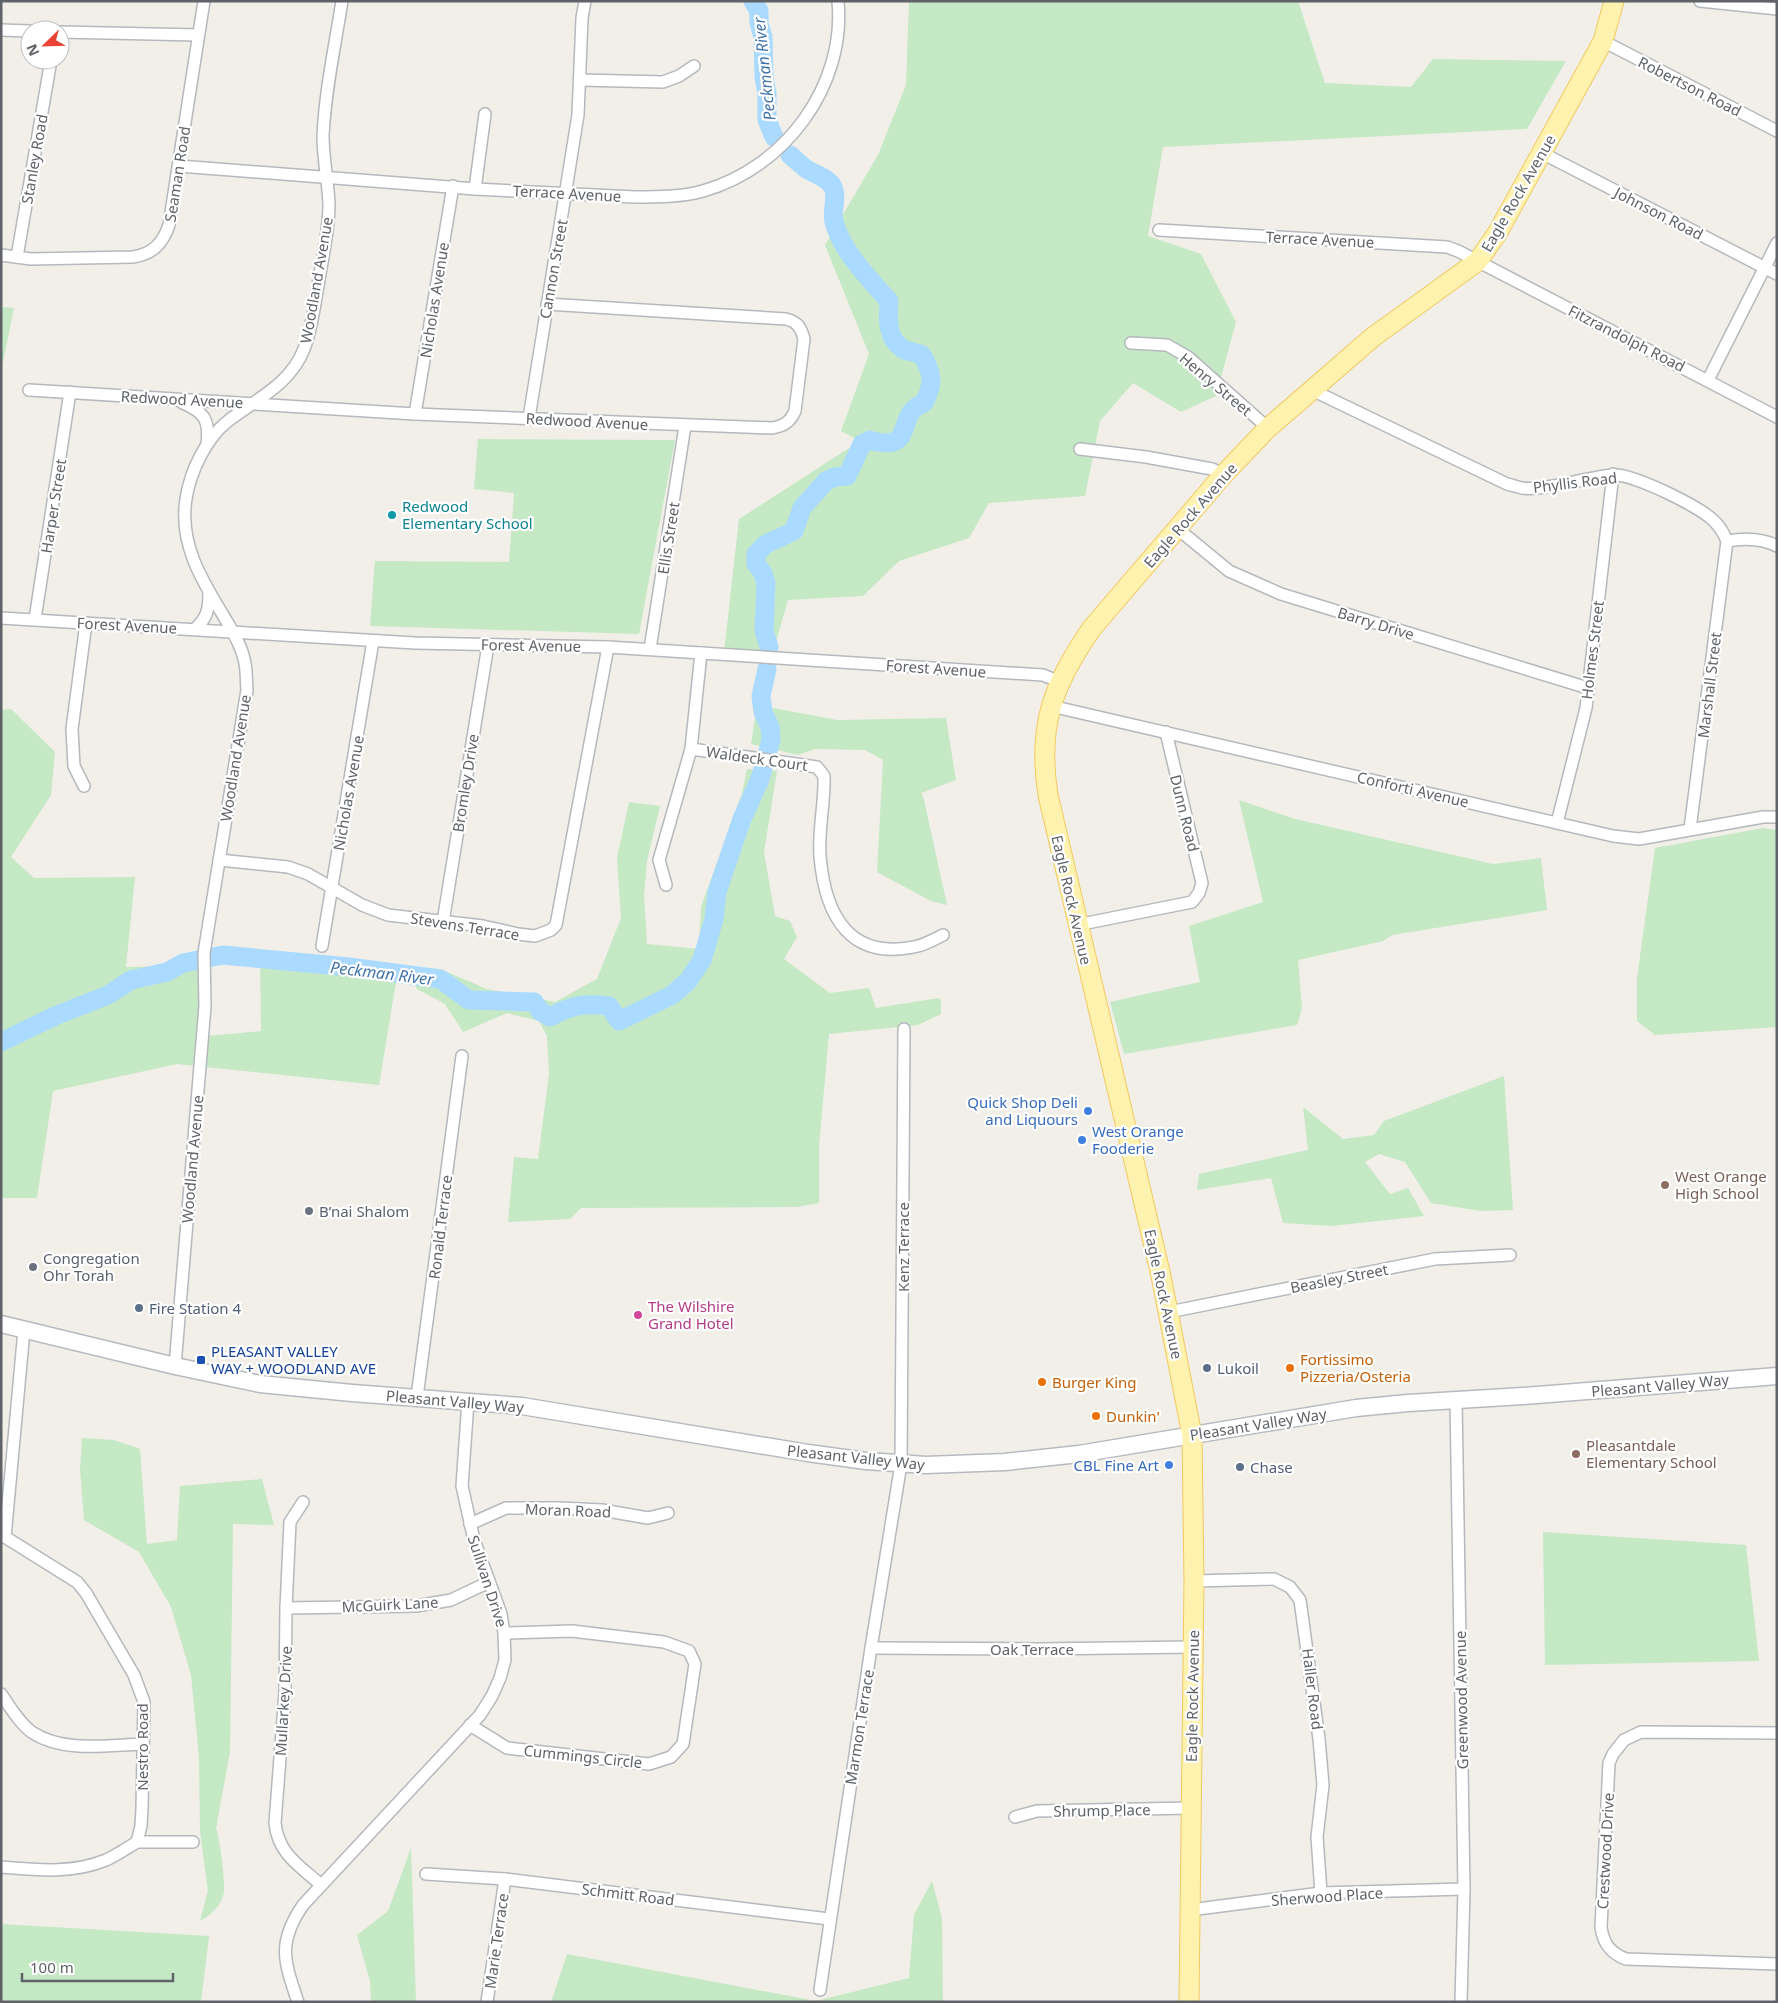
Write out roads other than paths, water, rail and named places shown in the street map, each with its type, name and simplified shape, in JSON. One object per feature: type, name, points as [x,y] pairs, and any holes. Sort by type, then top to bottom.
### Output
[{"type":"main road","name":"Eagle Rock Avenue","points":[[1189,2002],[1194,1581],[1192,1434],[1169,1312],[1077,924],[1045,778],[1044,745],[1051,706],[1074,654],[1092,628],[1224,474],[1268,428],[1373,337],[1478,261],[1498,232],[1603,41],[1614,1]]},
{"type":"main road","name":"Pleasant Valley Way","points":[[1,1324],[175,1366],[288,1388],[522,1406],[808,1453],[901,1464],[926,1465],[1005,1462],[1079,1454],[1358,1408],[1456,1399],[1523,1396],[1777,1376]]},
{"type":"street","name":"Seaman Road","points":[[1,255],[31,259],[133,257],[153,250],[165,237],[170,225],[204,1]]},
{"type":"street","name":"Woodland Avenue","points":[[175,1366],[205,1006],[204,958],[247,690],[244,659],[233,632],[192,559],[185,530],[186,500],[189,486],[200,459],[216,433],[228,421],[256,403],[280,384],[294,367],[304,350],[310,329],[328,229],[327,177],[323,139],[324,117],[342,1]]},
{"type":"street","name":"Cannon Street","points":[[529,418],[578,115],[582,18],[585,1]]},
{"type":"street","name":"Terrace Avenue","points":[[179,166],[475,188],[649,197],[702,191],[724,184],[759,165],[775,152],[802,122],[821,93],[835,54],[838,33],[838,1]]},
{"type":"street","points":[[1700,1],[1777,9]]},
{"type":"street","points":[[1,30],[20,31]]},
{"type":"street","points":[[70,32],[198,35]]},
{"type":"street","name":"Robertson Road","points":[[1603,41],[1777,130]]},
{"type":"street","points":[[580,80],[663,82],[679,76],[694,66]]},
{"type":"street","name":"Stanley Road","points":[[17,257],[49,70]]},
{"type":"street","points":[[475,188],[485,114]]},
{"type":"street","name":"Johnson Road","points":[[1542,153],[1777,274]]},
{"type":"street","name":"Nicholas Avenue","points":[[415,414],[453,186]]},
{"type":"street","name":"Terrace Avenue","points":[[1159,230],[1446,247],[1478,261]]},
{"type":"street","points":[[1708,380],[1777,243]]},
{"type":"street","name":"Fitzrandolph Road","points":[[1478,261],[1777,417]]},
{"type":"street","name":"Redwood Avenue","points":[[29,390],[415,414],[685,426],[772,428],[782,426],[791,420],[795,411],[804,339],[802,330],[796,322],[786,319],[547,304]]},
{"type":"street","name":"Henry Street","points":[[1131,343],[1167,346],[1188,357],[1268,428]]},
{"type":"street","name":"Phyllis Road","points":[[1312,390],[1507,484],[1523,488],[1613,474],[1629,477],[1668,493],[1714,520],[1727,541]]},
{"type":"street","name":"Harper Street","points":[[35,619],[70,392]]},
{"type":"street","points":[[175,399],[197,409],[205,418],[209,431],[207,446]]},
{"type":"street","name":"Ellis Street","points":[[650,649],[685,426]]},
{"type":"street","points":[[1080,449],[1155,459],[1212,469],[1224,474]]},
{"type":"street","name":"Holmes Street","points":[[1557,823],[1586,708],[1613,474]]},
{"type":"street","name":"Barry Drive","points":[[1178,529],[1229,571],[1282,594],[1588,688]]},
{"type":"street","points":[[1727,541],[1748,539],[1777,546]]},
{"type":"street","name":"Marshall Street","points":[[1690,829],[1727,541]]},
{"type":"street","points":[[196,629],[205,620],[209,610],[210,592]]},
{"type":"street","name":"Forest Avenue","points":[[1,618],[374,640],[650,649],[1043,675],[1060,682]]},
{"type":"street","points":[[84,786],[74,766],[72,729],[86,623]]},
{"type":"street","name":"Nicholas Avenue","points":[[322,946],[374,640]]},
{"type":"street","name":"Bromley Drive","points":[[442,922],[488,644]]},
{"type":"street","name":"Stevens Terrace","points":[[219,860],[288,867],[308,874],[362,905],[388,914],[483,926],[535,936],[551,930],[556,926],[608,647]]},
{"type":"street","points":[[666,885],[659,860],[691,749],[701,653]]},
{"type":"street","name":"Conforti Avenue","points":[[1051,706],[1613,836],[1639,839],[1763,817],[1777,817]]},
{"type":"street","name":"Dunn Road","points":[[1077,924],[1192,902],[1199,893],[1202,883],[1166,732]]},
{"type":"street","name":"Waldeck Court","points":[[691,749],[812,765],[821,770],[824,776],[820,830],[822,874],[834,915],[845,931],[874,947],[896,949],[919,946],[943,935]]},
{"type":"street","name":"Kenz Terrace","points":[[901,1464],[904,1029]]},
{"type":"street","name":"Ronald Terrace","points":[[418,1397],[462,1056]]},
{"type":"street","name":"Beasley Street","points":[[1169,1312],[1435,1259],[1510,1255]]},
{"type":"street","name":"Nestro Road","points":[[24,1330],[3,1537],[77,1582],[86,1592],[134,1675],[144,1702],[142,1809],[141,1826],[137,1842]]},
{"type":"street","name":"Greenwood Avenue","points":[[1456,1399],[1464,1889],[1461,2002]]},
{"type":"street","name":"Sullivan Drive","points":[[322,1885],[480,1715],[492,1696],[500,1678],[505,1660],[501,1614],[470,1524],[462,1486],[468,1401]]},
{"type":"street","name":"Marmon Terrace","points":[[820,1990],[829,1919],[901,1464]]},
{"type":"street","name":"Mullarkey Drive","points":[[304,1502],[290,1522],[285,1692],[275,1823],[276,1837],[283,1849],[322,1885]]},
{"type":"street","name":"Moran Road","points":[[470,1524],[506,1508],[602,1510],[648,1518],[668,1513]]},
{"type":"street","name":"Haller Road","points":[[1194,1581],[1274,1579],[1290,1587],[1300,1600],[1320,1739],[1323,1785],[1318,1837],[1321,1893]]},
{"type":"street","name":"McGuirk Lane","points":[[286,1608],[416,1606],[451,1600],[489,1582]]},
{"type":"street","name":"Cummings Circle","points":[[470,1725],[507,1748],[649,1764],[671,1758],[683,1744],[695,1664],[688,1651],[664,1642],[572,1631],[504,1633]]},
{"type":"street","name":"Oak Terrace","points":[[871,1648],[1039,1649],[1192,1647]]},
{"type":"street","points":[[1,1694],[16,1716],[32,1732],[53,1743],[79,1746],[143,1744]]},
{"type":"street","name":"Crestwood Drive","points":[[1777,1733],[1652,1731],[1632,1735],[1618,1747],[1609,1763],[1601,1927],[1602,1935],[1609,1949],[1617,1955],[1626,1958],[1777,1964]]},
{"type":"street","name":"Shrump Place","points":[[1015,1817],[1037,1811],[1191,1808]]},
{"type":"street","points":[[1,1868],[58,1871],[84,1867],[106,1860],[137,1842],[193,1842]]},
{"type":"street","name":"Schmitt Road","points":[[426,1874],[505,1880],[829,1919]]},
{"type":"street","name":"Marie Terrace","points":[[487,2002],[505,1880]]},
{"type":"street","points":[[298,2002],[290,1980],[286,1960],[285,1939],[291,1923],[299,1911],[322,1885]]},
{"type":"street","name":"Sherwood Place","points":[[1190,1910],[1321,1893],[1464,1889]]},
{"type":"waterway","name":"Peckman River","points":[[753,1],[759,11],[759,23],[763,37],[767,120],[774,137]]},
{"type":"waterway","name":"Peckman River","points":[[769,647],[764,631],[766,583],[763,573],[756,564],[756,554],[766,544],[794,531],[802,508],[826,481],[835,477],[847,476],[862,444],[870,440],[885,443],[894,442],[900,437],[909,415],[915,408],[924,403],[931,384],[930,373],[922,355],[903,349],[893,339],[889,327],[889,301],[865,274],[843,244],[833,218],[835,196],[833,187],[824,178],[805,168],[790,155]]},
{"type":"waterway","name":"Peckman River","points":[[1,1042],[57,1015],[108,995],[131,980],[167,972],[183,963],[223,955],[349,967],[440,979],[469,1000],[534,1002],[541,1012],[550,1017],[578,1006],[609,1006],[619,1021],[672,995],[688,981],[702,960],[714,919],[717,892],[742,819],[760,779],[771,740],[770,727],[763,712],[761,696],[767,669]]},
{"type":"place","name":"Redwood Elementary School","points":[[392,515]]},
{"type":"place","name":"Quick Shop Deli and Liquours","points":[[1088,1111]]},
{"type":"place","name":"West Orange Fooderie","points":[[1082,1140]]},
{"type":"place","name":"West Orange High School","points":[[1665,1185]]},
{"type":"place","name":"B’nai Shalom","points":[[309,1211]]},
{"type":"place","name":"Congregation Ohr Torah","points":[[33,1267]]},
{"type":"place","name":"Fire Station 4","points":[[139,1308]]},
{"type":"place","name":"The Wilshire Grand Hotel","points":[[638,1315]]},
{"type":"place","name":"PLEASANT VALLEY WAY + WOODLAND AVE","points":[[201,1360]]},
{"type":"place","name":"Lukoil","points":[[1207,1368]]},
{"type":"place","name":"Fortissimo Pizzeria/Osteria","points":[[1290,1368]]},
{"type":"place","name":"Burger King","points":[[1042,1382]]},
{"type":"place","name":"Dunkin'","points":[[1096,1416]]},
{"type":"place","name":"Pleasantdale Elementary School","points":[[1576,1454]]},
{"type":"place","name":"CBL Fine Art","points":[[1169,1465]]},
{"type":"place","name":"Chase","points":[[1240,1467]]}]
